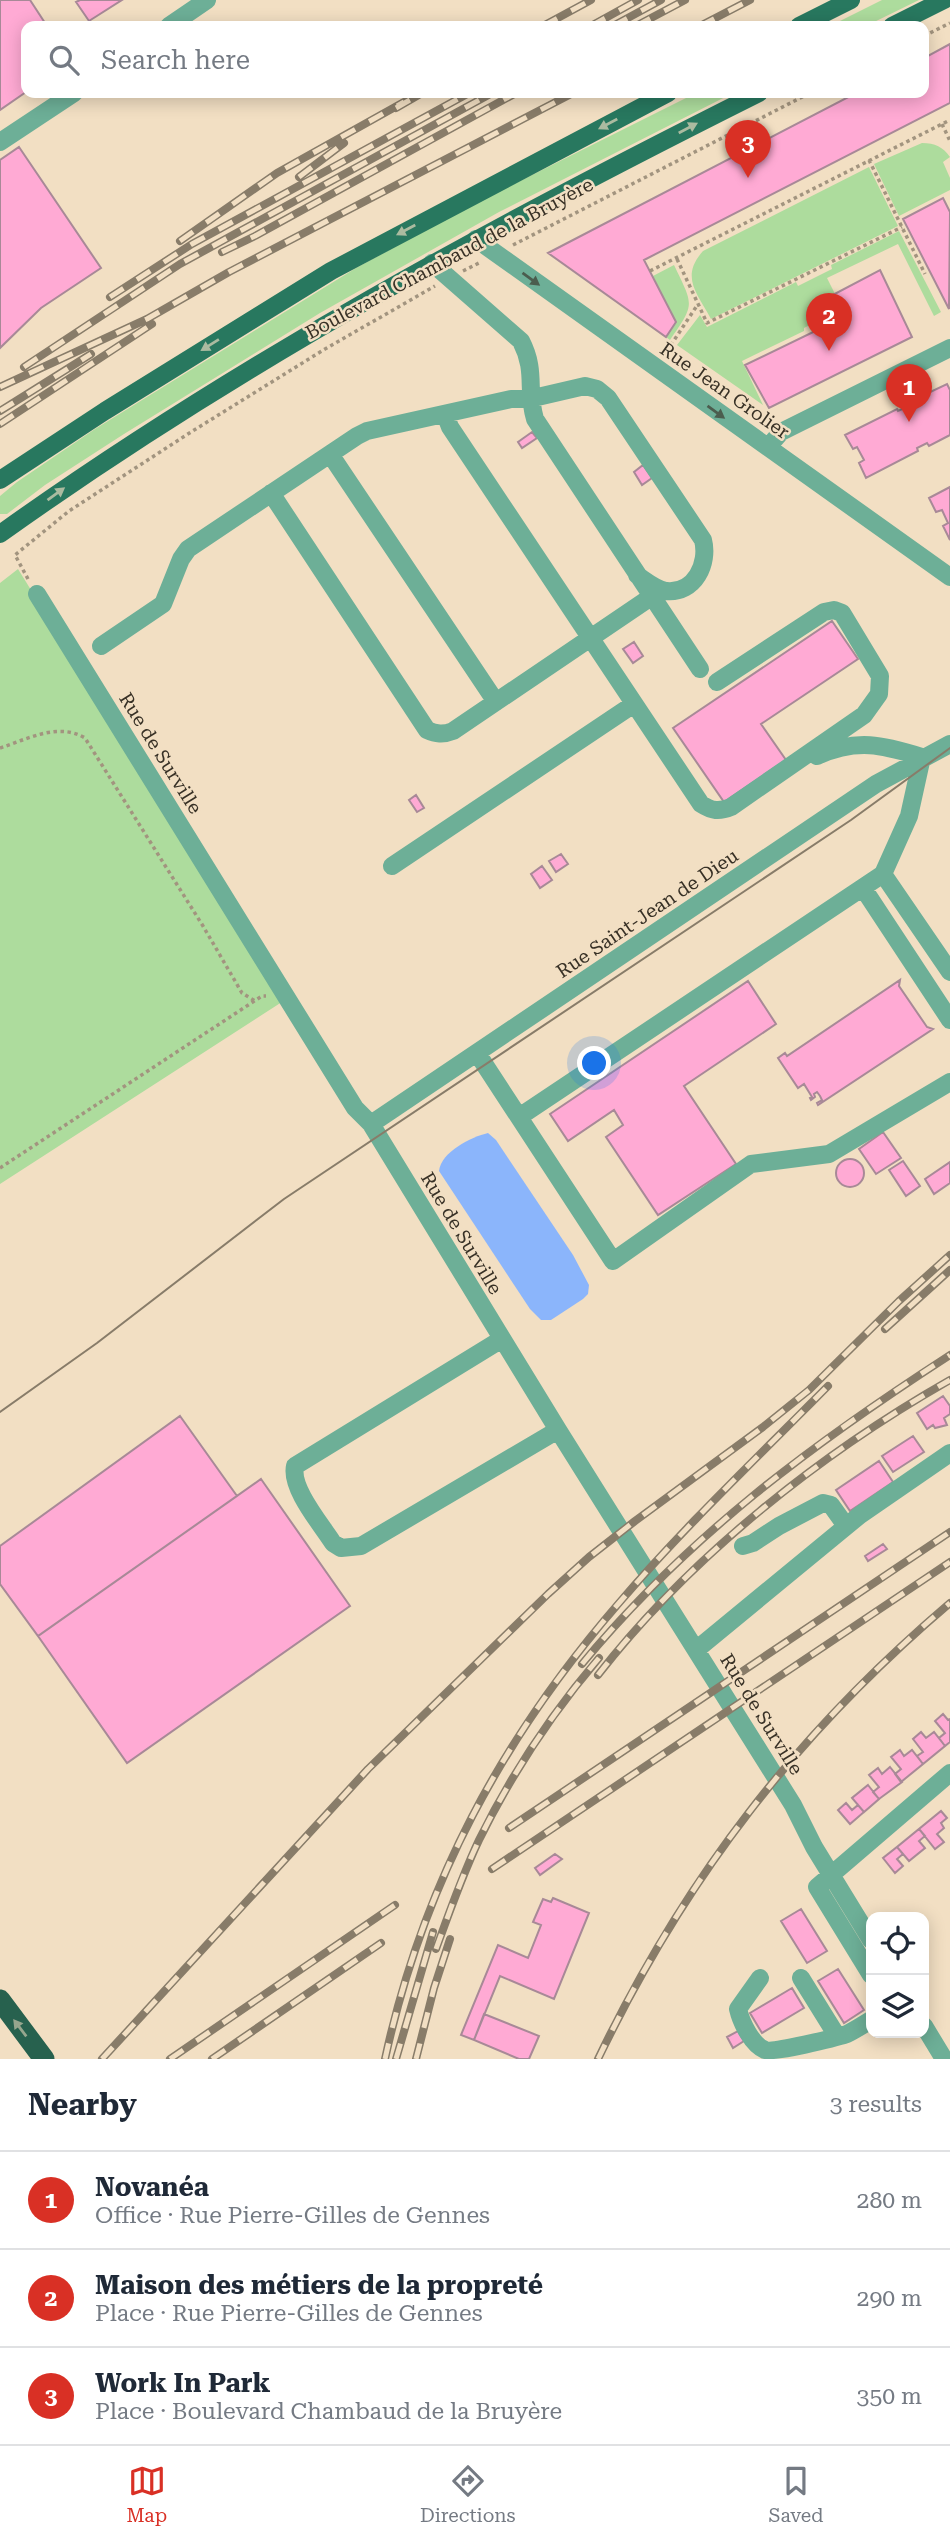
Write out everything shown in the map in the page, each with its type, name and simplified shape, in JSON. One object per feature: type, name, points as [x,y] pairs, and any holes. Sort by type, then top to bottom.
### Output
[{"type":"highway","points":[[0,2000],[42,2057]]},
{"type":"main road","points":[[809,21],[851,0]]},
{"type":"main road","points":[[902,21],[944,0]]},
{"type":"main road","points":[[0,480],[206,347],[331,271],[659,98]]},
{"type":"main road","name":"Boulevard Chambaud de la Bruyère","points":[[0,534],[67,486],[267,359],[476,239],[748,98]]},
{"type":"street","points":[[176,21],[207,0]]},
{"type":"street","points":[[0,142],[66,98]]},
{"type":"street","name":"Rue Jean Grolier","points":[[476,239],[950,577]]},
{"type":"street","points":[[432,263],[521,341],[530,358],[532,384],[529,399],[535,419],[700,669]]},
{"type":"street","points":[[769,446],[781,432],[950,348]]},
{"type":"street","points":[[101,646],[163,604],[181,559],[188,549],[367,430],[585,386],[597,389],[608,398],[703,540],[706,551],[704,566],[696,578],[684,586],[669,591],[654,587],[637,575]]},
{"type":"street","points":[[445,414],[450,426],[590,639],[701,804],[712,811],[732,807],[864,715],[879,694],[880,676],[842,613],[834,610],[824,612],[717,682]]},
{"type":"street","points":[[330,454],[496,702]]},
{"type":"street","points":[[271,493],[427,730],[445,734],[651,597]]},
{"type":"street","name":"Rue de Surville","points":[[37,594],[355,1108],[371,1124],[558,1430],[793,1805],[814,1847],[866,1932]]},
{"type":"street","points":[[392,866],[634,704]]},
{"type":"street","points":[[519,1116],[883,874],[909,816],[922,757],[889,747],[858,743],[821,754],[785,771]]},
{"type":"street","name":"Rue Saint-Jean de Dieu","points":[[371,1124],[876,784],[950,744]]},
{"type":"street","points":[[883,874],[950,972]]},
{"type":"street","points":[[863,888],[950,1020]]},
{"type":"street","points":[[477,1053],[613,1261],[751,1164],[829,1154],[950,1082]]},
{"type":"street","points":[[502,1339],[296,1466],[293,1475],[318,1521],[333,1543],[341,1548],[361,1546],[558,1430]]},
{"type":"street","points":[[696,1650],[846,1526],[950,1453]]},
{"type":"street","points":[[743,1546],[823,1503],[831,1505],[846,1526]]},
{"type":"street","points":[[866,1967],[817,1887],[830,1873],[950,1773]]},
{"type":"street","points":[[760,1978],[738,2009],[740,2019],[757,2045],[763,2049],[776,2050],[837,2036],[866,2023]]},
{"type":"street","points":[[801,1978],[837,2036]]},
{"type":"street","points":[[929,2034],[944,2059]]},
{"type":"path","points":[[929,34],[950,23]]},
{"type":"path","name":"Boulevard Chambaud de la Bruyère","points":[[37,594],[15,558],[17,552],[69,512],[191,432],[325,348],[450,278],[800,98]]},
{"type":"path","points":[[650,271],[950,120]]},
{"type":"path","points":[[942,124],[950,141]]},
{"type":"path","points":[[869,160],[925,274]]},
{"type":"path","points":[[676,258],[707,323],[902,227]]},
{"type":"path","points":[[667,351],[698,304]]},
{"type":"path","points":[[0,748],[54,731],[73,731],[85,738],[242,993],[255,1001],[0,1168]]},
{"type":"green space","points":[[882,0],[919,0],[876,21],[840,21]]},
{"type":"green space","points":[[686,98],[723,98],[499,212],[320,313],[124,434],[45,485],[7,514],[0,514],[0,496],[95,429],[356,268],[472,205]]},
{"type":"green space","points":[[922,143],[938,146],[950,157],[943,162],[950,178],[950,190],[899,216],[874,164]]},
{"type":"green space","points":[[869,167],[898,226],[711,319],[696,293],[692,277],[696,260],[703,251]]},
{"type":"green space","points":[[899,231],[941,312],[934,316],[898,244],[827,278],[835,294],[812,305],[819,320],[804,328],[804,331],[742,361],[763,405],[677,345],[700,315],[707,327],[796,282],[798,286],[832,269],[831,265]]},
{"type":"green space","points":[[674,265],[689,304],[688,311],[670,340],[666,337],[676,322],[653,276]]},
{"type":"green space","points":[[18,569],[285,1000],[0,1184],[0,583]]},
{"type":"water","points":[[488,1133],[496,1140],[573,1255],[589,1285],[588,1294],[583,1299],[551,1320],[541,1320],[530,1309],[439,1171],[451,1152],[473,1138]]},
{"type":"building","points":[[0,0],[30,0],[44,21],[21,21],[21,95],[0,110]]},
{"type":"building","points":[[122,0],[89,21],[76,2]]},
{"type":"building","points":[[950,44],[950,103],[644,260],[676,322],[666,337],[548,253],[846,98],[929,98],[929,55]]},
{"type":"building","points":[[19,147],[101,268],[41,308],[0,348],[0,160]]},
{"type":"building","points":[[943,198],[950,212],[949,309],[903,219]]},
{"type":"building","points":[[880,270],[912,337],[769,408],[745,365],[838,320],[827,298]]},
{"type":"building","points":[[947,384],[950,390],[950,435],[929,446],[927,443],[917,448],[918,451],[866,478],[859,463],[864,460],[857,447],[853,449],[845,435],[897,409],[898,411],[909,406],[907,403]]},
{"type":"building","points":[[532,432],[537,438],[522,448],[518,442]]},
{"type":"building","points":[[643,465],[652,478],[642,485],[634,472]]},
{"type":"building","points":[[950,487],[950,540],[943,526],[948,523],[942,510],[936,512],[929,498]]},
{"type":"building","points":[[832,621],[858,659],[761,724],[786,760],[724,802],[673,728]]},
{"type":"building","points":[[634,642],[643,656],[633,663],[623,649]]},
{"type":"building","points":[[416,795],[424,808],[417,812],[409,800]]},
{"type":"building","points":[[561,854],[568,864],[556,872],[549,861]]},
{"type":"building","points":[[542,866],[552,880],[540,888],[531,874]]},
{"type":"building","points":[[900,980],[899,986],[927,1027],[933,1029],[818,1105],[822,1100],[817,1092],[811,1100],[812,1097],[804,1084],[798,1088],[778,1058],[785,1053],[787,1056]]},
{"type":"building","points":[[748,981],[776,1024],[684,1086],[736,1164],[658,1215],[606,1137],[623,1125],[614,1110],[568,1141],[550,1114]]},
{"type":"building","points":[[883,1132],[901,1158],[876,1174],[859,1149]]},
{"type":"building","points":[[850,1159],[860,1163],[864,1173],[860,1183],[850,1187],[840,1183],[836,1173],[840,1163]]},
{"type":"building","points":[[903,1161],[920,1186],[906,1196],[889,1170]]},
{"type":"building","points":[[950,1162],[950,1183],[934,1194],[925,1179]]},
{"type":"building","points":[[943,1396],[950,1406],[950,1414],[944,1418],[947,1425],[935,1428],[933,1425],[927,1429],[917,1413]]},
{"type":"building","points":[[180,1416],[237,1496],[38,1636],[0,1584],[0,1546]]},
{"type":"building","points":[[913,1436],[924,1452],[893,1472],[882,1456]]},
{"type":"building","points":[[879,1461],[893,1482],[850,1511],[836,1490]]},
{"type":"building","points":[[261,1479],[350,1606],[127,1763],[38,1636]]},
{"type":"building","points":[[883,1544],[887,1549],[868,1561],[865,1556]]},
{"type":"building","points":[[943,1714],[950,1719],[950,1742],[945,1746],[939,1738],[945,1733],[935,1721]]},
{"type":"building","points":[[921,1732],[926,1738],[934,1732],[945,1746],[923,1764],[917,1756],[923,1752],[913,1739]]},
{"type":"building","points":[[900,1750],[904,1756],[912,1750],[923,1764],[901,1782],[895,1774],[901,1769],[891,1757]]},
{"type":"building","points":[[890,1767],[902,1782],[879,1799],[873,1792],[879,1787],[869,1775],[878,1768],[882,1774]]},
{"type":"building","points":[[868,1785],[879,1799],[864,1812],[852,1798]]},
{"type":"building","points":[[846,1803],[852,1810],[858,1805],[864,1812],[850,1824],[838,1810]]},
{"type":"building","points":[[941,1811],[947,1818],[941,1823],[944,1828],[937,1834],[944,1842],[935,1849],[919,1829]]},
{"type":"building","points":[[919,1829],[925,1836],[919,1841],[925,1848],[909,1861],[897,1847]]},
{"type":"building","points":[[897,1847],[903,1854],[897,1859],[903,1866],[895,1873],[883,1858]]},
{"type":"building","points":[[555,1854],[562,1859],[540,1875],[535,1868]]},
{"type":"building","points":[[553,1898],[589,1913],[554,1999],[500,1976],[474,2040],[461,2035],[498,1945],[528,1958],[541,1925],[533,1922],[543,1899],[551,1902]]},
{"type":"building","points":[[801,1909],[827,1951],[807,1963],[781,1921]]},
{"type":"building","points":[[838,1969],[864,2010],[844,2023],[818,1981]]},
{"type":"building","points":[[792,1988],[804,2008],[762,2033],[750,2013]]},
{"type":"building","points":[[484,2014],[539,2036],[529,2059],[519,2059],[474,2040]]},
{"type":"building","points":[[738,2031],[744,2041],[733,2048],[727,2037]]},
{"type":"tram line","points":[[0,1412],[97,1343],[284,1199],[851,820],[950,748]]},
{"type":"railway","points":[[552,21],[591,0]]},
{"type":"railway","points":[[600,21],[638,0]]},
{"type":"railway","points":[[622,21],[661,0]]},
{"type":"railway","points":[[645,21],[685,0]]},
{"type":"railway","points":[[710,21],[750,0]]},
{"type":"railway","points":[[396,108],[413,98]]},
{"type":"railway","points":[[110,297],[192,244],[460,98]]},
{"type":"railway","points":[[24,367],[180,264],[483,98]]},
{"type":"railway","points":[[222,252],[507,98]]},
{"type":"railway","points":[[0,387],[147,319],[229,272],[563,98]]},
{"type":"railway","points":[[180,241],[277,173],[404,102]]},
{"type":"railway","points":[[299,177],[344,143]]},
{"type":"railway","points":[[0,424],[152,324]]},
{"type":"railway","points":[[0,411],[91,354]]},
{"type":"railway","points":[[102,2059],[368,1769],[548,1594],[635,1521],[809,1390],[950,1255]]},
{"type":"railway","points":[[885,1329],[950,1270]]},
{"type":"railway","points":[[582,1664],[665,1574],[754,1495],[849,1423],[950,1355]]},
{"type":"railway","points":[[598,1675],[634,1631],[674,1590],[760,1511],[853,1441],[950,1380]]},
{"type":"railway","points":[[385,2059],[401,1995],[421,1933],[445,1873],[472,1816],[538,1707],[577,1654],[644,1575],[828,1386]]},
{"type":"railway","points":[[509,1828],[950,1532]]},
{"type":"railway","points":[[492,1869],[950,1562]]},
{"type":"railway","points":[[598,2059],[668,1930],[707,1869],[749,1812],[794,1757],[843,1704],[895,1652],[950,1603]]},
{"type":"railway","points":[[436,1949],[456,1894],[491,1816],[549,1723],[599,1658]]},
{"type":"railway","points":[[170,2059],[395,1905]]},
{"type":"railway","points":[[396,2059],[433,1932]]},
{"type":"railway","points":[[416,2059],[450,1939]]},
{"type":"railway","points":[[212,2059],[381,1943]]},
{"type":"place","name":"Work In Park","points":[[748,178]]},
{"type":"place","name":"Maison des métiers de la propreté","points":[[829,351]]},
{"type":"place","name":"Novanéa","points":[[909,422]]}]
